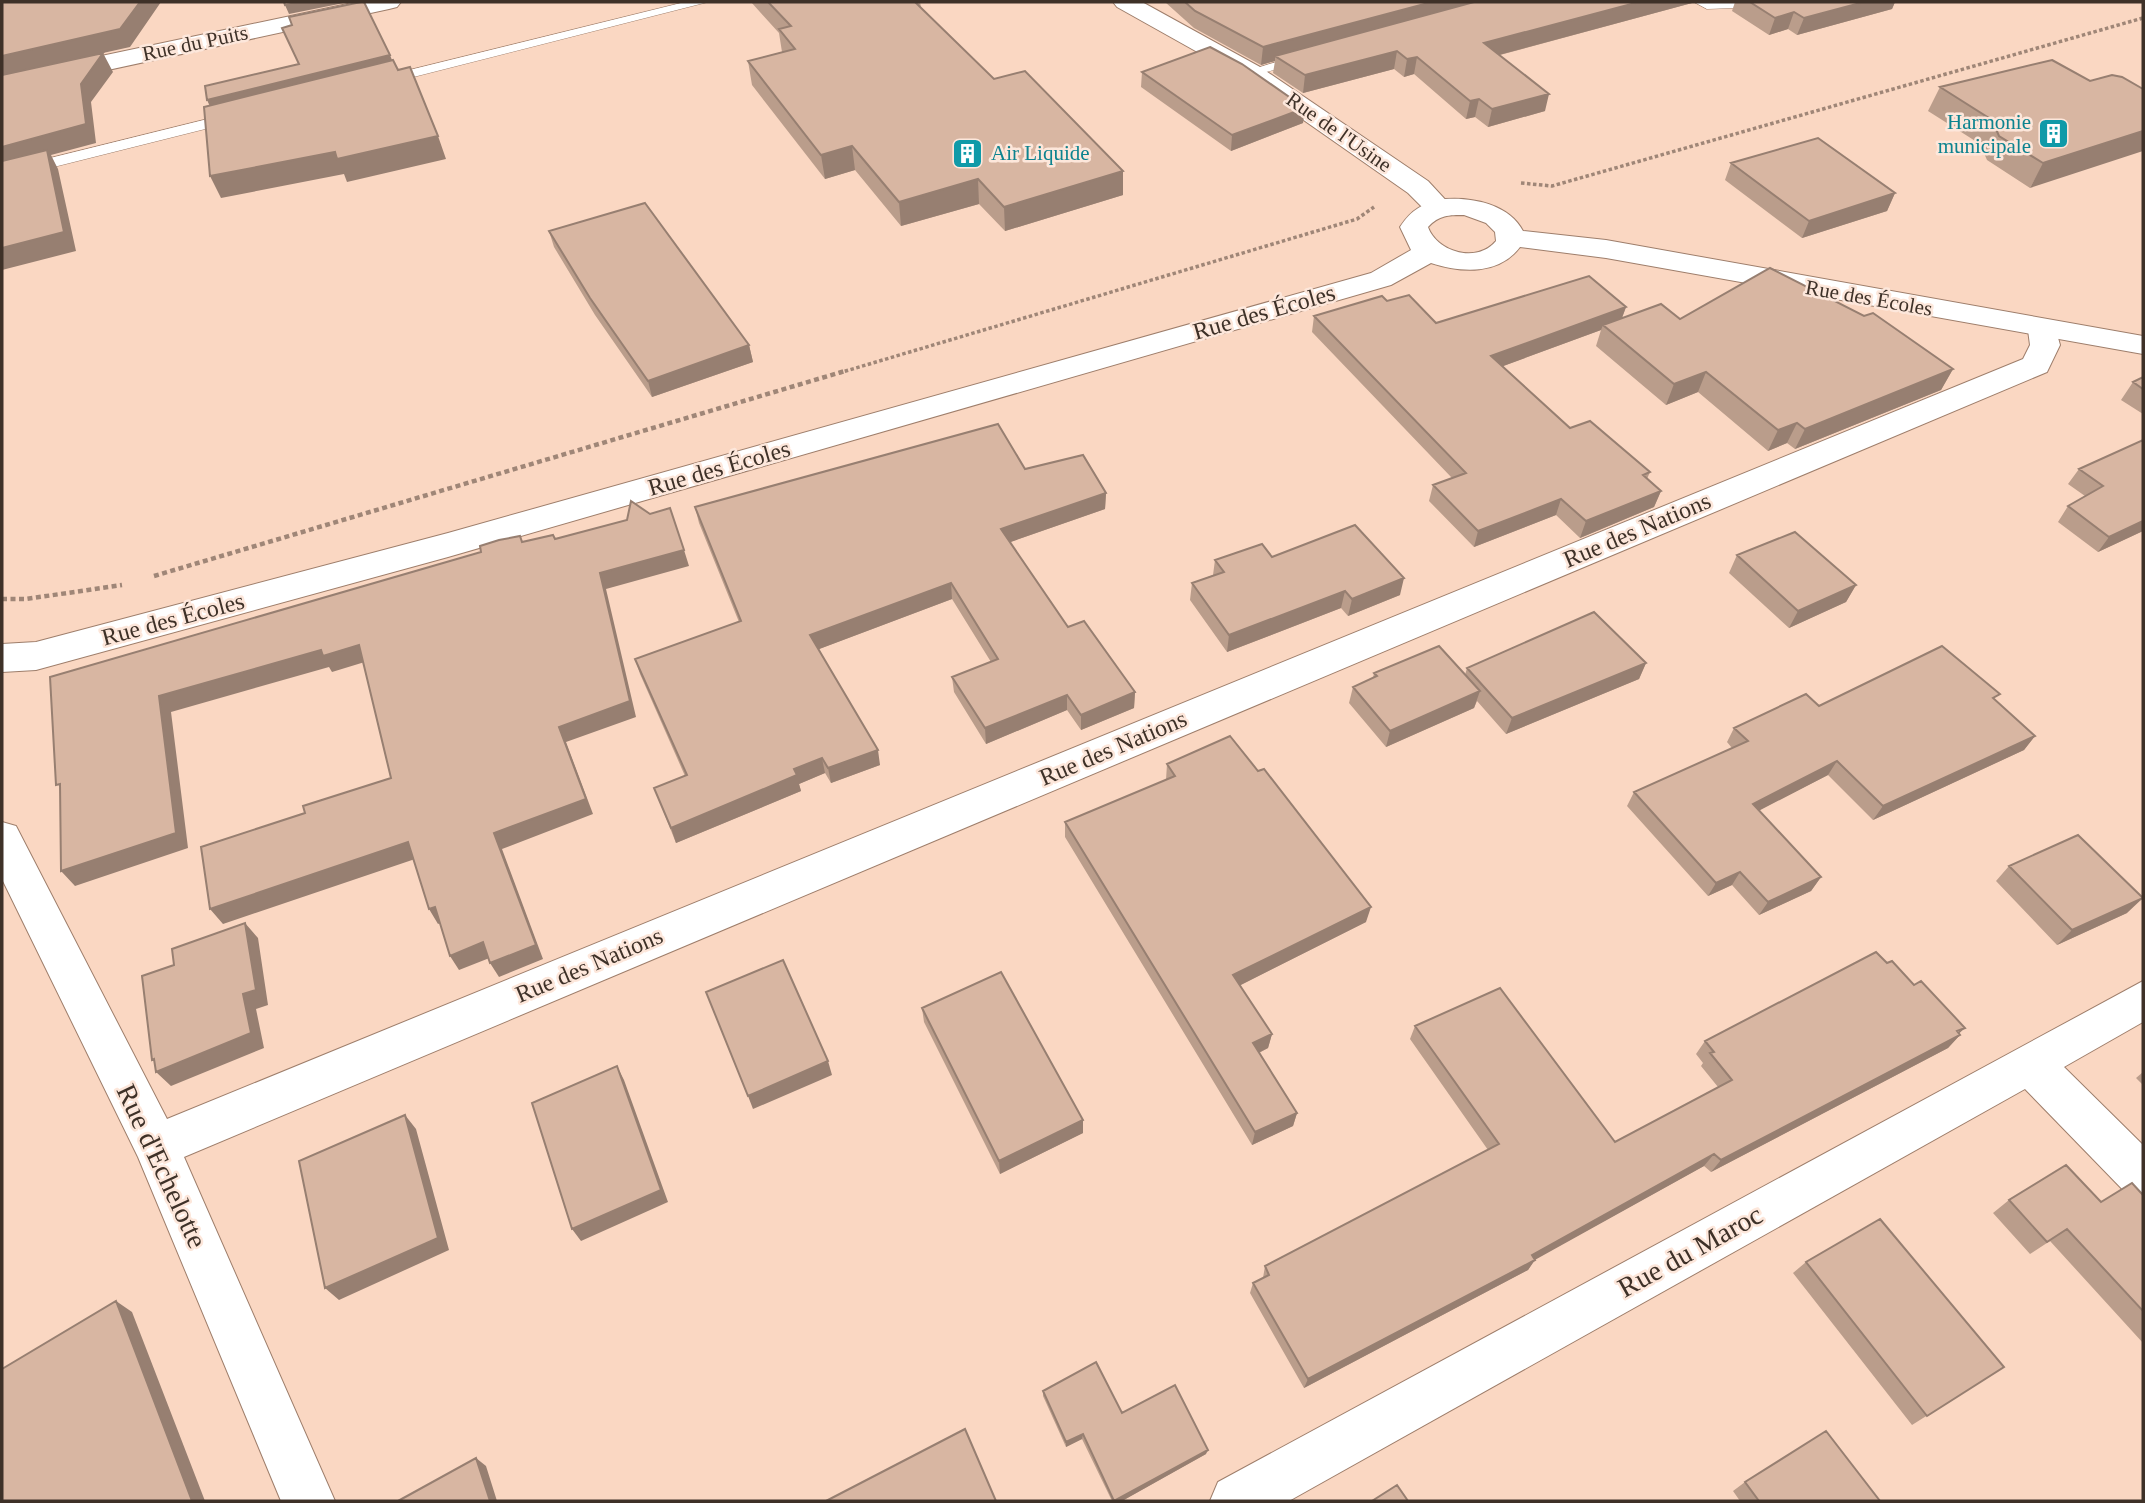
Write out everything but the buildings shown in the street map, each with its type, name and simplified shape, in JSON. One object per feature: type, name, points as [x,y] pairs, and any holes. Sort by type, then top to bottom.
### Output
[{"type":"street","name":"Rue du Puits","points":[[2,85],[389,2]]},
{"type":"street","name":"Rue de l'Usine","points":[[1125,2],[1242,67],[1418,187],[1439,208]]},
{"type":"street","points":[[1439,208],[1482,211],[1505,224],[1511,239],[1508,249],[1499,257],[1483,262],[1445,259],[1429,252],[1414,236],[1414,227],[1427,212],[1439,208]]},
{"type":"street","name":"Rue des Écoles","points":[[1511,239],[1606,249],[2043,330],[2143,345]]},
{"type":"street","name":"Rue des Écoles","points":[[2,658],[36,656],[448,545],[1381,279],[1429,252]]},
{"type":"street","name":"Rue des Nations","points":[[156,1146],[2036,365],[2045,345],[2043,330]]},
{"type":"street","name":"Rue d'Echelotte","points":[[2,838],[156,1146],[307,1501]]},
{"type":"street","name":"Rue du Maroc","points":[[1237,1501],[2143,1000]]},
{"type":"street","points":[[2030,1063],[2143,1177]]},
{"type":"lane","points":[[365,85],[701,2]]},
{"type":"lane","points":[[1701,2],[1707,5],[1785,2]]},
{"type":"lane","points":[[1242,67],[1315,48]]},
{"type":"lane","points":[[2,175],[257,112]]},
{"type":"path","points":[[1513,183],[1552,187],[2143,18]]},
{"type":"path","points":[[150,577],[1357,219],[1386,198],[1418,187]]},
{"type":"path","points":[[2,599],[26,599],[124,584]]},
{"type":"place","name":"Harmonie municipale","points":[[2054,134]]},
{"type":"place","name":"Air Liquide","points":[[968,153]]}]
